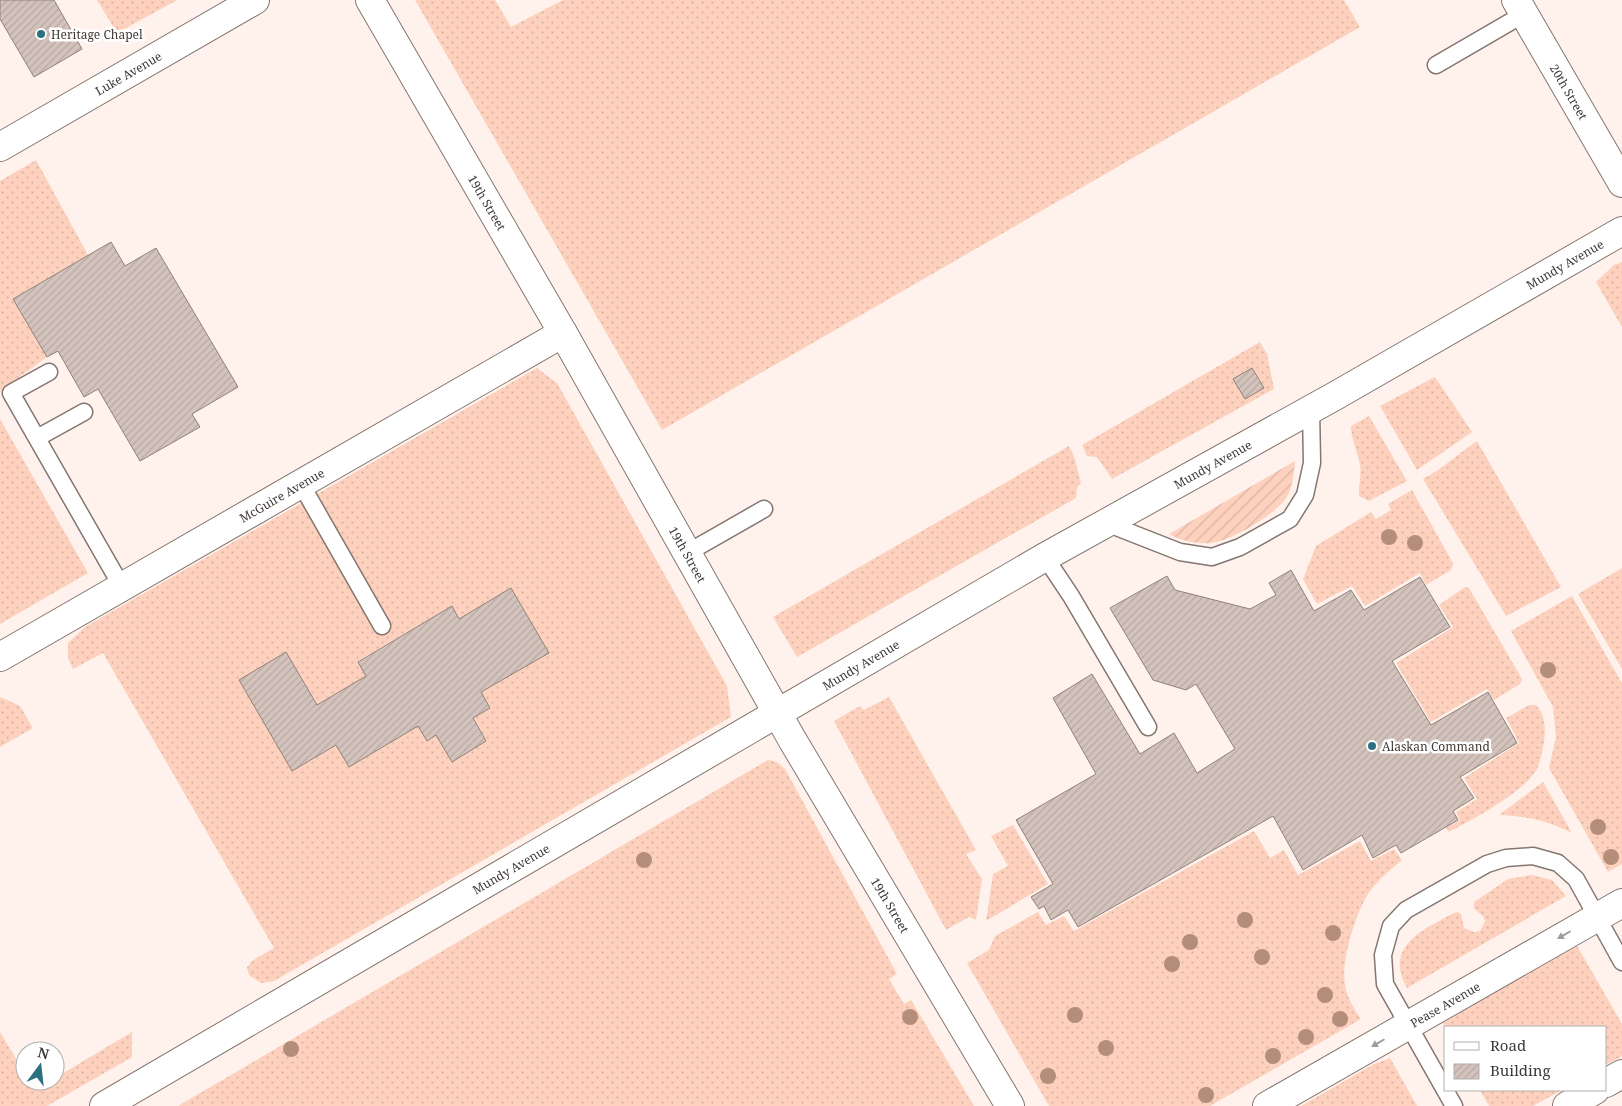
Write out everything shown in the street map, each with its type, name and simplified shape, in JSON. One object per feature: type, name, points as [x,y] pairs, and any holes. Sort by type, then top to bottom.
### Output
[{"type":"street","name":"Luke Avenue","points":[[0,147],[255,0]]},
{"type":"street","name":"19th Street","points":[[370,0],[563,333],[778,713],[1010,1106]]},
{"type":"street","name":"20th Street","points":[[1520,7],[1622,183]]},
{"type":"street","name":"Mundy Avenue","points":[[104,1106],[1045,557],[1312,409],[1622,231]]},
{"type":"street","name":"McGuire Avenue","points":[[0,657],[563,333]]},
{"type":"street","name":"Pease Avenue","points":[[1267,1106],[1622,903]]},
{"type":"street","points":[[1607,1082],[1622,1074]]},
{"type":"street","points":[[1567,1106],[1593,1091]]},
{"type":"lane","points":[[1436,65],[1520,7]]},
{"type":"lane","points":[[49,372],[11,393],[122,587]]},
{"type":"lane","points":[[1106,522],[1180,552],[1212,557],[1240,547],[1290,519],[1305,495],[1312,463],[1312,409]]},
{"type":"lane","points":[[37,438],[84,412]]},
{"type":"lane","points":[[301,484],[382,626]]},
{"type":"lane","points":[[687,553],[764,509]]},
{"type":"lane","points":[[1045,557],[1071,596],[1148,726]]},
{"type":"lane","points":[[1444,1088],[1385,984],[1383,955],[1391,926],[1406,910],[1487,864],[1506,858],[1533,856],[1558,863],[1576,879],[1622,962]]},
{"type":"lane","points":[[1445,1091],[1454,1106]]},
{"type":"shaded area","points":[[97,0],[177,0],[117,33]]},
{"type":"shaded area","points":[[415,0],[495,0],[511,27],[563,0],[1344,0],[1360,27],[662,430]]},
{"type":"shaded area","points":[[36,160],[88,255],[13,299],[47,357],[0,391],[0,181]]},
{"type":"shaded area","points":[[1622,262],[1622,327],[1596,282],[1614,265]]},
{"type":"shaded area","points":[[1260,342],[1267,354],[1274,389],[1112,479],[1097,457],[1087,456],[1082,445]],"holes":[[[1252,368],[1263,388],[1245,399],[1234,379]]]},
{"type":"shaded area","points":[[537,368],[557,383],[727,686],[731,717],[274,981],[261,983],[249,975],[247,967],[252,961],[274,948],[103,653],[73,669],[68,658],[68,643],[85,627]],"holes":[[[452,606],[459,619],[548,653],[481,692],[490,708],[473,718],[486,741],[452,762],[436,735],[427,741],[418,726],[349,767],[336,745],[292,771],[239,680],[286,652],[317,705],[366,676],[358,661]]]},
{"type":"shaded area","points":[[1435,377],[1472,432],[1417,470],[1380,406]]},
{"type":"shaded area","points":[[1369,416],[1407,481],[1369,501],[1359,496],[1359,460],[1351,426]]},
{"type":"shaded area","points":[[0,419],[88,573],[0,624]]},
{"type":"shaded area","points":[[1477,441],[1561,587],[1506,616],[1423,479]]},
{"type":"shaded area","points":[[1069,446],[1075,459],[1081,484],[1077,487],[1076,498],[797,657],[773,617]]},
{"type":"shaded area","points":[[1295,461],[1292,483],[1288,495],[1283,502],[1265,518],[1241,532],[1229,538],[1210,543],[1189,542],[1169,534]]},
{"type":"shaded area","points":[[1412,490],[1453,564],[1451,570],[1426,585],[1420,573],[1365,606],[1352,586],[1317,604],[1303,579],[1316,546],[1371,512],[1376,519],[1391,510],[1388,504]]},
{"type":"shaded area","points":[[1622,568],[1622,669],[1578,594]]},
{"type":"shaded area","points":[[1465,587],[1469,588],[1522,679],[1520,684],[1494,700],[1487,689],[1431,722],[1396,663],[1453,627],[1439,605]]},
{"type":"shaded area","points":[[1572,596],[1622,683],[1622,864],[1608,872],[1549,768],[1556,737],[1553,707],[1511,631]]},
{"type":"shaded area","points":[[0,697],[20,706],[33,728],[0,747]]},
{"type":"shaded area","points":[[889,697],[976,850],[966,854],[982,879],[976,920],[969,917],[946,930],[834,721],[860,706],[864,710]]},
{"type":"shaded area","points":[[1529,705],[1536,705],[1544,722],[1544,741],[1538,767],[1532,776],[1511,795],[1449,832],[1446,828],[1460,820],[1456,812],[1477,799],[1464,778],[1519,743],[1506,718]]},
{"type":"shaded area","points":[[768,760],[777,762],[785,769],[897,974],[889,979],[904,1004],[911,1000],[974,1106],[178,1106]]},
{"type":"shaded area","points":[[1543,782],[1572,833],[1537,820],[1499,815]]},
{"type":"shaded area","points":[[1013,825],[1048,884],[986,921],[993,874],[1008,866],[991,836]]},
{"type":"shaded area","points":[[1254,831],[1270,858],[1284,850],[1298,875],[1360,841],[1371,861],[1394,849],[1402,860],[1368,893],[1349,941],[1344,975],[1345,985],[1351,1003],[1361,1019],[1210,1106],[1049,1106],[967,963],[989,950],[995,936],[1038,912],[1046,925],[1064,916],[1074,931]]},
{"type":"shaded area","points":[[1532,875],[1552,880],[1566,896],[1407,988],[1402,977],[1400,959],[1403,951],[1414,937],[1447,916],[1457,912],[1461,914],[1464,928],[1474,932],[1480,931],[1485,921],[1483,916],[1474,909],[1474,902],[1508,879]]},
{"type":"shaded area","points":[[1576,944],[1622,1024],[1622,1056],[1607,1064],[1607,1026],[1444,1026],[1443,1023]]},
{"type":"shaded area","points":[[0,1032],[15,1057],[15,1091],[65,1091],[65,1072],[132,1032],[132,1057],[47,1106],[0,1106]]},
{"type":"shaded area","points":[[1390,1058],[1417,1106],[1301,1106],[1374,1064]]},
{"type":"shaded area","points":[[1481,1091],[1560,1091],[1533,1106],[1489,1106]]},
{"type":"building","name":"Heritage Chapel","points":[[0,0],[54,0],[82,49],[34,77],[0,19]]},
{"type":"building","points":[[111,242],[125,266],[156,248],[238,387],[192,414],[200,427],[140,461],[98,389],[84,397],[58,351],[47,357],[13,299]]},
{"type":"building","points":[[1252,368],[1264,388],[1245,399],[1233,379]]},
{"type":"building","name":"Alaskan Command","points":[[1291,570],[1314,611],[1351,590],[1364,610],[1420,577],[1450,627],[1392,661],[1431,725],[1488,692],[1517,743],[1460,777],[1474,798],[1453,811],[1458,820],[1401,853],[1396,845],[1373,858],[1362,835],[1303,870],[1273,816],[1078,927],[1068,910],[1051,920],[1044,906],[1039,909],[1031,897],[1053,884],[1016,820],[1096,774],[1053,698],[1092,674],[1140,754],[1174,733],[1197,773],[1235,749],[1196,684],[1186,690],[1153,680],[1110,608],[1167,576],[1175,590],[1250,609],[1276,595],[1269,583]]},
{"type":"building","points":[[511,588],[549,653],[481,692],[490,708],[473,718],[486,741],[452,762],[436,735],[427,741],[418,726],[349,767],[336,745],[292,771],[239,680],[286,652],[317,705],[366,676],[358,662],[452,606],[459,619]]},
{"type":"place","name":"Heritage Chapel","points":[[41,34]]},
{"type":"place","name":"Alaskan Command","points":[[1372,746]]}]
